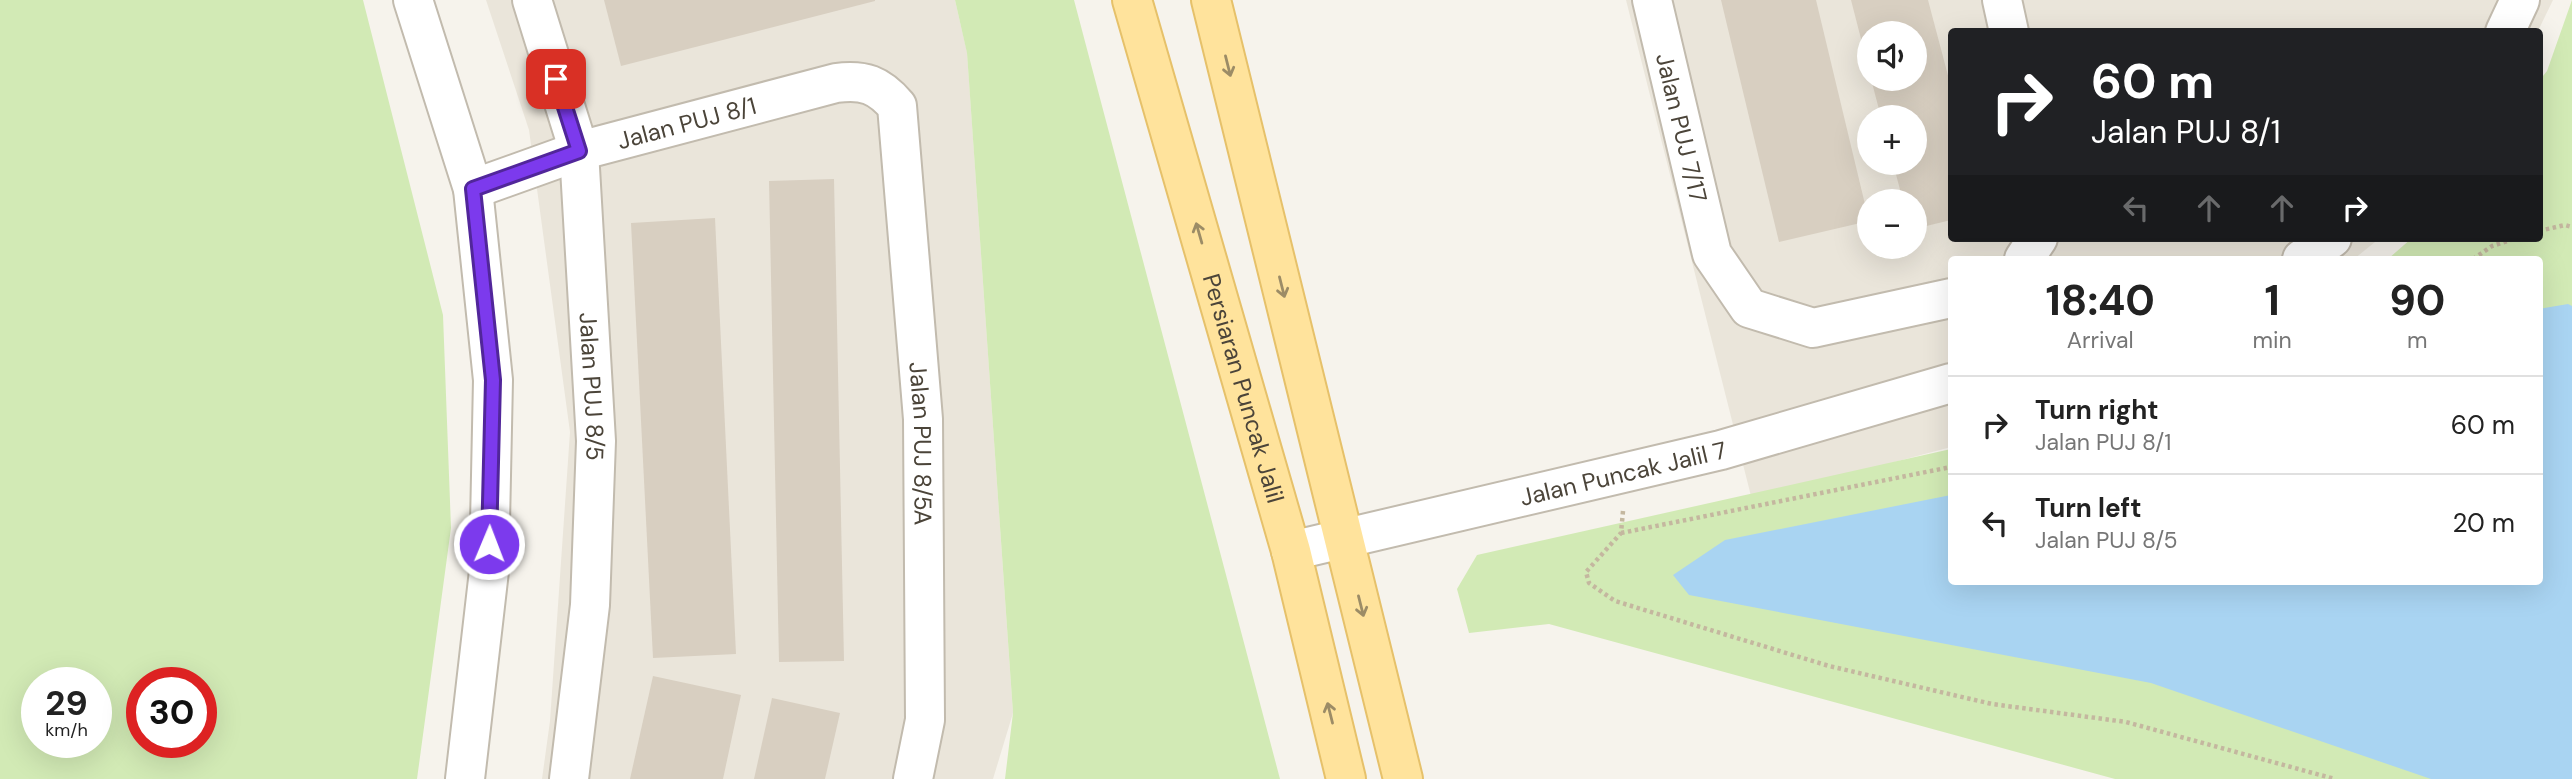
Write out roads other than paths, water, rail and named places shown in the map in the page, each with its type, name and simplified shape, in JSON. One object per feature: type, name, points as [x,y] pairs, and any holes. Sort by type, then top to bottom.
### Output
[{"type":"main road","name":"Persiaran Puncak Jalil","points":[[1132,0],[1291,551],[1346,779]]},
{"type":"main road","points":[[1211,0],[1403,779]]},
{"type":"street","points":[[413,0],[473,189],[493,380],[489,571],[465,779]]},
{"type":"street","name":"Jalan PUJ 8/5","points":[[532,0],[579,151],[596,441],[590,605],[569,779]]},
{"type":"street","name":"Jalan PUJ 7/17","points":[[1652,0],[1712,254],[1749,308],[1813,328],[1948,299]]},
{"type":"street","points":[[2002,0],[2008,28]]},
{"type":"street","points":[[2507,28],[2521,0]]},
{"type":"street","name":"Jalan PUJ 8/1","points":[[473,189],[579,151],[853,80],[872,85],[886,94],[897,106]]},
{"type":"street","name":"Jalan PUJ 8/5A","points":[[897,106],[923,419],[925,720],[913,779]]},
{"type":"street","points":[[2306,256],[2326,242]]},
{"type":"street","name":"Jalan Puncak Jalil 7","points":[[1291,551],[1721,450],[1948,384]]},
{"type":"water","points":[[2568,304],[2572,306],[2572,779],[2431,779],[2151,683],[1689,595],[1673,575],[1725,540],[1948,496],[1948,585],[2543,585],[2543,308]]}]
